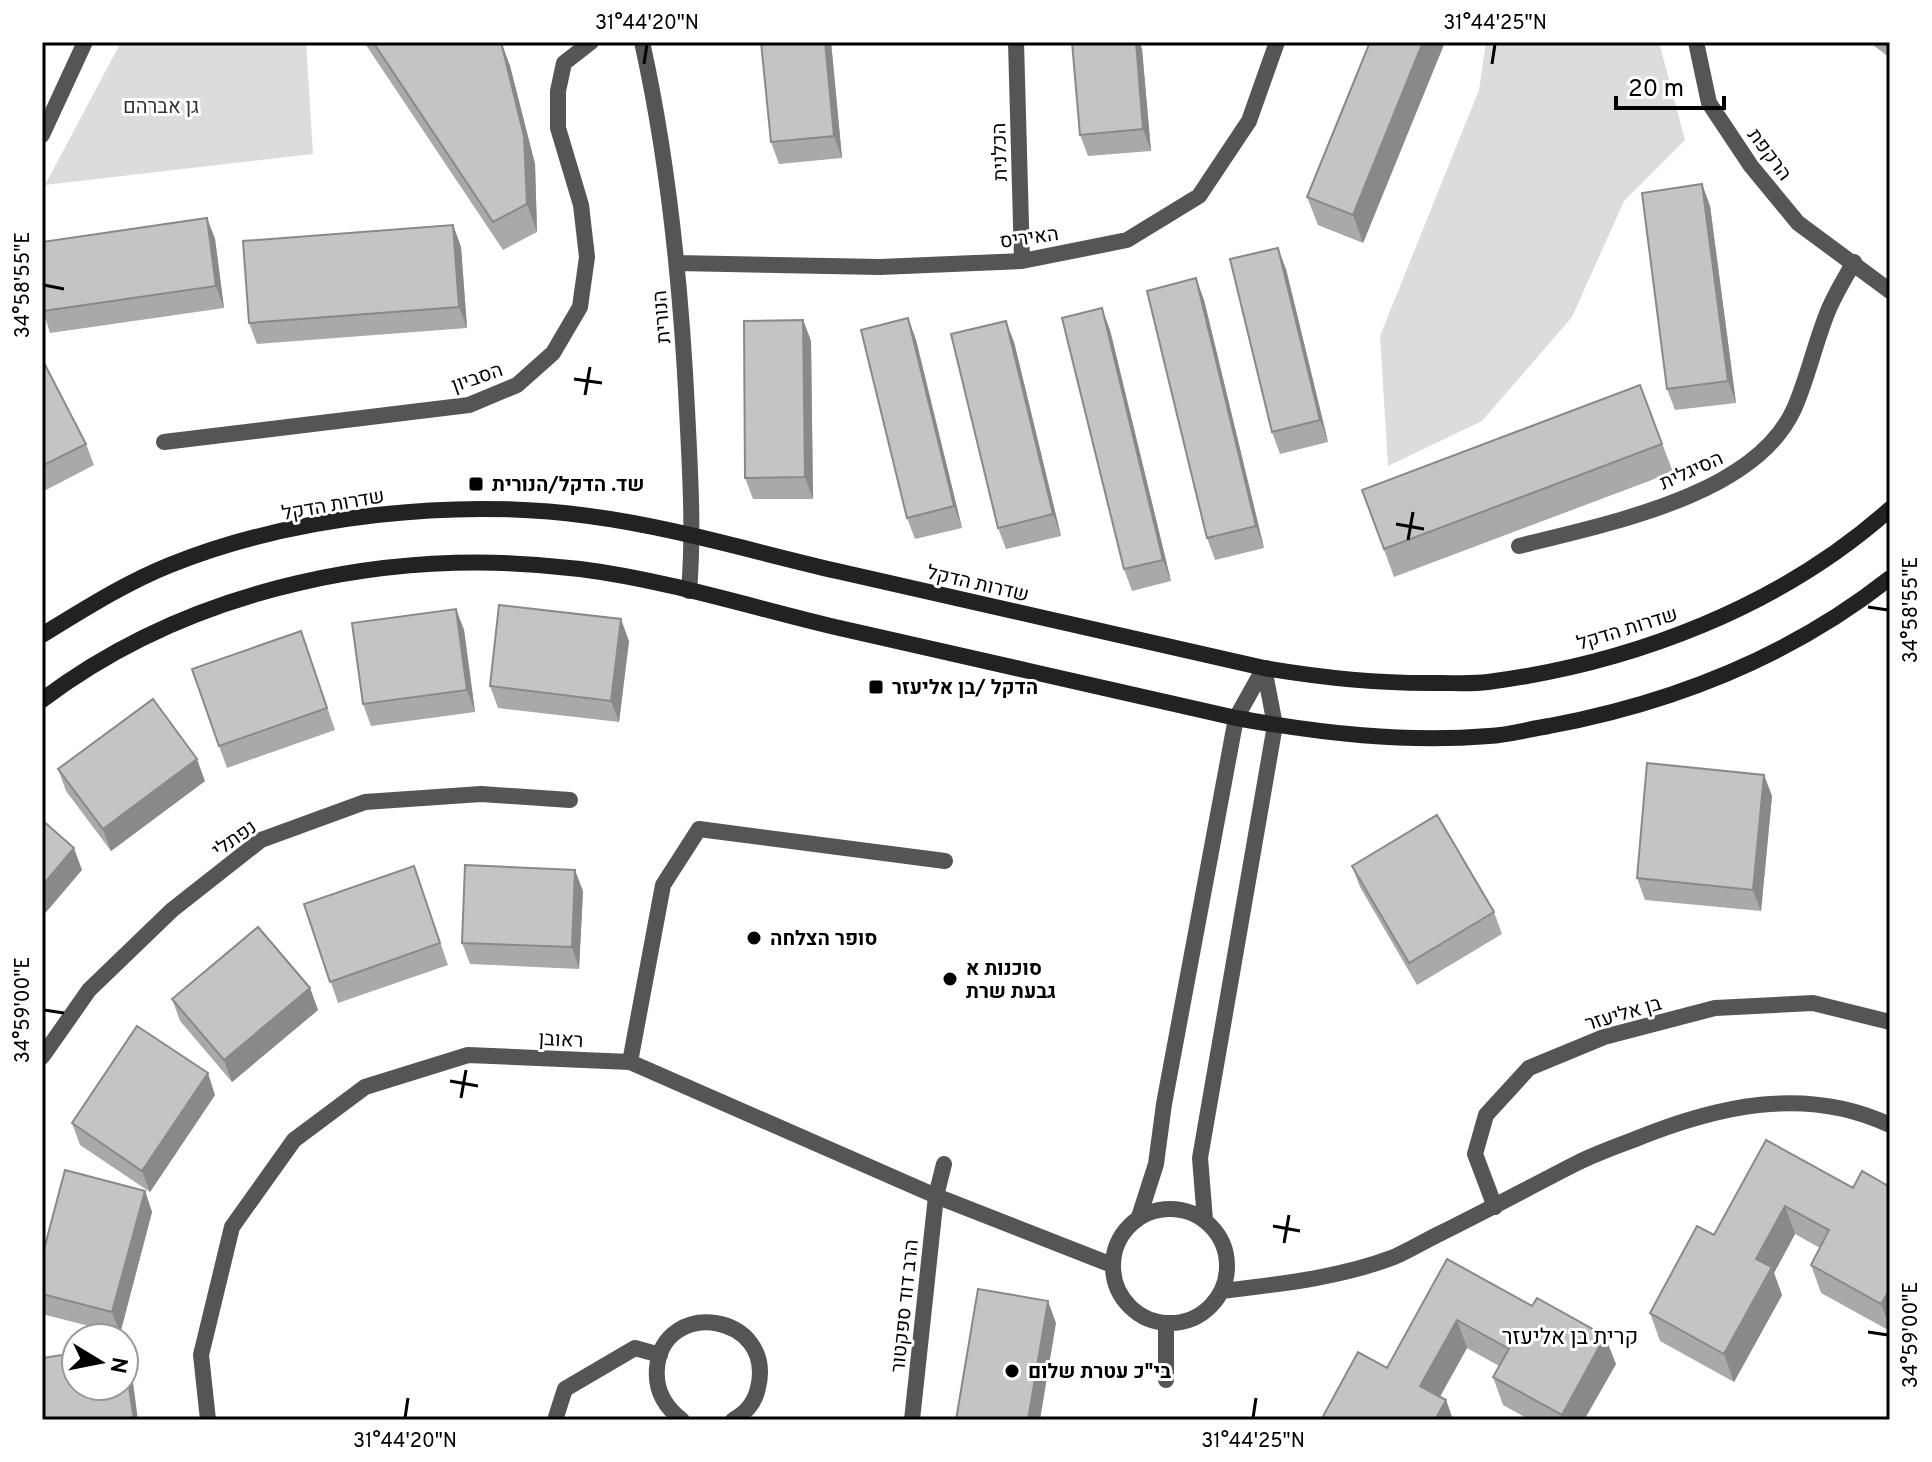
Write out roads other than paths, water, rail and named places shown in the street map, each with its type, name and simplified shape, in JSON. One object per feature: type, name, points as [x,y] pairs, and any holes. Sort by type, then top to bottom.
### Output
[{"type":"main road","name":"שדרות הדקל","points":[[42,635],[103,598],[170,565],[243,541],[334,521],[425,509],[525,510],[588,515],[693,536],[1264,668],[1400,684],[1486,682],[1564,668],[1642,648],[1715,619],[1775,590],[1829,558],[1890,509]]},
{"type":"main road","points":[[42,700],[129,645],[190,615],[258,594],[343,575],[428,563],[522,564],[581,570],[689,591],[1236,718],[1305,731],[1413,738],[1491,736],[1575,721],[1659,700],[1801,639],[1890,578]]},
{"type":"street","points":[[42,135],[85,42]]},
{"type":"street","name":"הסביון","points":[[164,442],[469,405],[517,385],[553,353],[580,307],[587,257],[581,205],[558,128],[558,91],[564,63],[591,42]]},
{"type":"street","name":"הנורית","points":[[642,42],[659,118],[677,263],[693,536],[689,591]]},
{"type":"street","name":"הכלנית","points":[[1016,42],[1022,261]]},
{"type":"street","name":"האיריס","points":[[677,263],[880,267],[1022,261],[1127,240],[1199,196],[1249,121],[1277,42]]},
{"type":"street","name":"הרקפת","points":[[1696,42],[1709,103],[1751,166],[1798,223],[1890,291]]},
{"type":"street","name":"הרקפת","points":[[1854,262],[1890,280]]},
{"type":"street","name":"הסיגלית","points":[[1519,546],[1620,520],[1694,493],[1732,476],[1770,445],[1793,410],[1829,309],[1854,262]]},
{"type":"street","points":[[1139,1217],[1156,1164],[1164,1104],[1236,718],[1264,668]]},
{"type":"street","points":[[1205,1220],[1200,1158],[1275,725],[1264,668]]},
{"type":"street","name":"נפתלי","points":[[42,1057],[89,990],[172,910],[261,840],[365,802],[481,794],[570,800]]},
{"type":"street","points":[[630,1062],[663,885],[699,829],[945,861]]},
{"type":"street","name":"בן אליעזר","points":[[1495,1207],[1475,1154],[1486,1115],[1529,1068],[1604,1037],[1715,1008],[1813,1003],[1890,1022]]},
{"type":"street","name":"ראובן","points":[[208,1420],[201,1355],[232,1227],[294,1140],[365,1087],[468,1055],[630,1062],[936,1196],[1112,1265]]},
{"type":"street","points":[[1222,1291],[1302,1281],[1393,1257],[1580,1161],[1712,1112],[1764,1102],[1818,1103],[1868,1115],[1890,1125]]},
{"type":"street","name":"הרב דוד ספקטור","points":[[912,1420],[936,1196],[944,1164]]},
{"type":"street","points":[[1172,1208],[1205,1220],[1222,1242],[1226,1258],[1222,1291],[1212,1305],[1183,1323],[1166,1324],[1149,1320],[1134,1311],[1122,1298],[1114,1282],[1112,1265],[1116,1246],[1125,1230],[1139,1217],[1155,1210],[1172,1208]]},
{"type":"street","points":[[682,1420],[665,1404],[657,1383],[657,1364],[664,1346],[677,1332],[694,1323],[713,1321],[732,1327],[748,1338],[758,1355],[761,1377],[756,1398],[742,1415],[733,1420]]},
{"type":"street","points":[[1166,1324],[1166,1380]]},
{"type":"street","points":[[555,1420],[565,1389],[635,1348],[660,1355]]},
{"type":"place","name":"שד. הדקל/הנורית","points":[[476,484]]},
{"type":"place","name":"הדקל /בן אליעזר","points":[[876,687]]},
{"type":"place","name":"סופר הצלחה","points":[[754,938]]},
{"type":"place","name":"סוכנות א גבעת שרת","points":[[950,979]]},
{"type":"place","name":"בי\"כ עטרת שלום","points":[[1012,1371]]},
{"type":"district","name":"קרית בן אליעזר","points":[[1570,1336]]},
{"type":"park label","name":"גן אברהם","points":[[161,106]]}]
